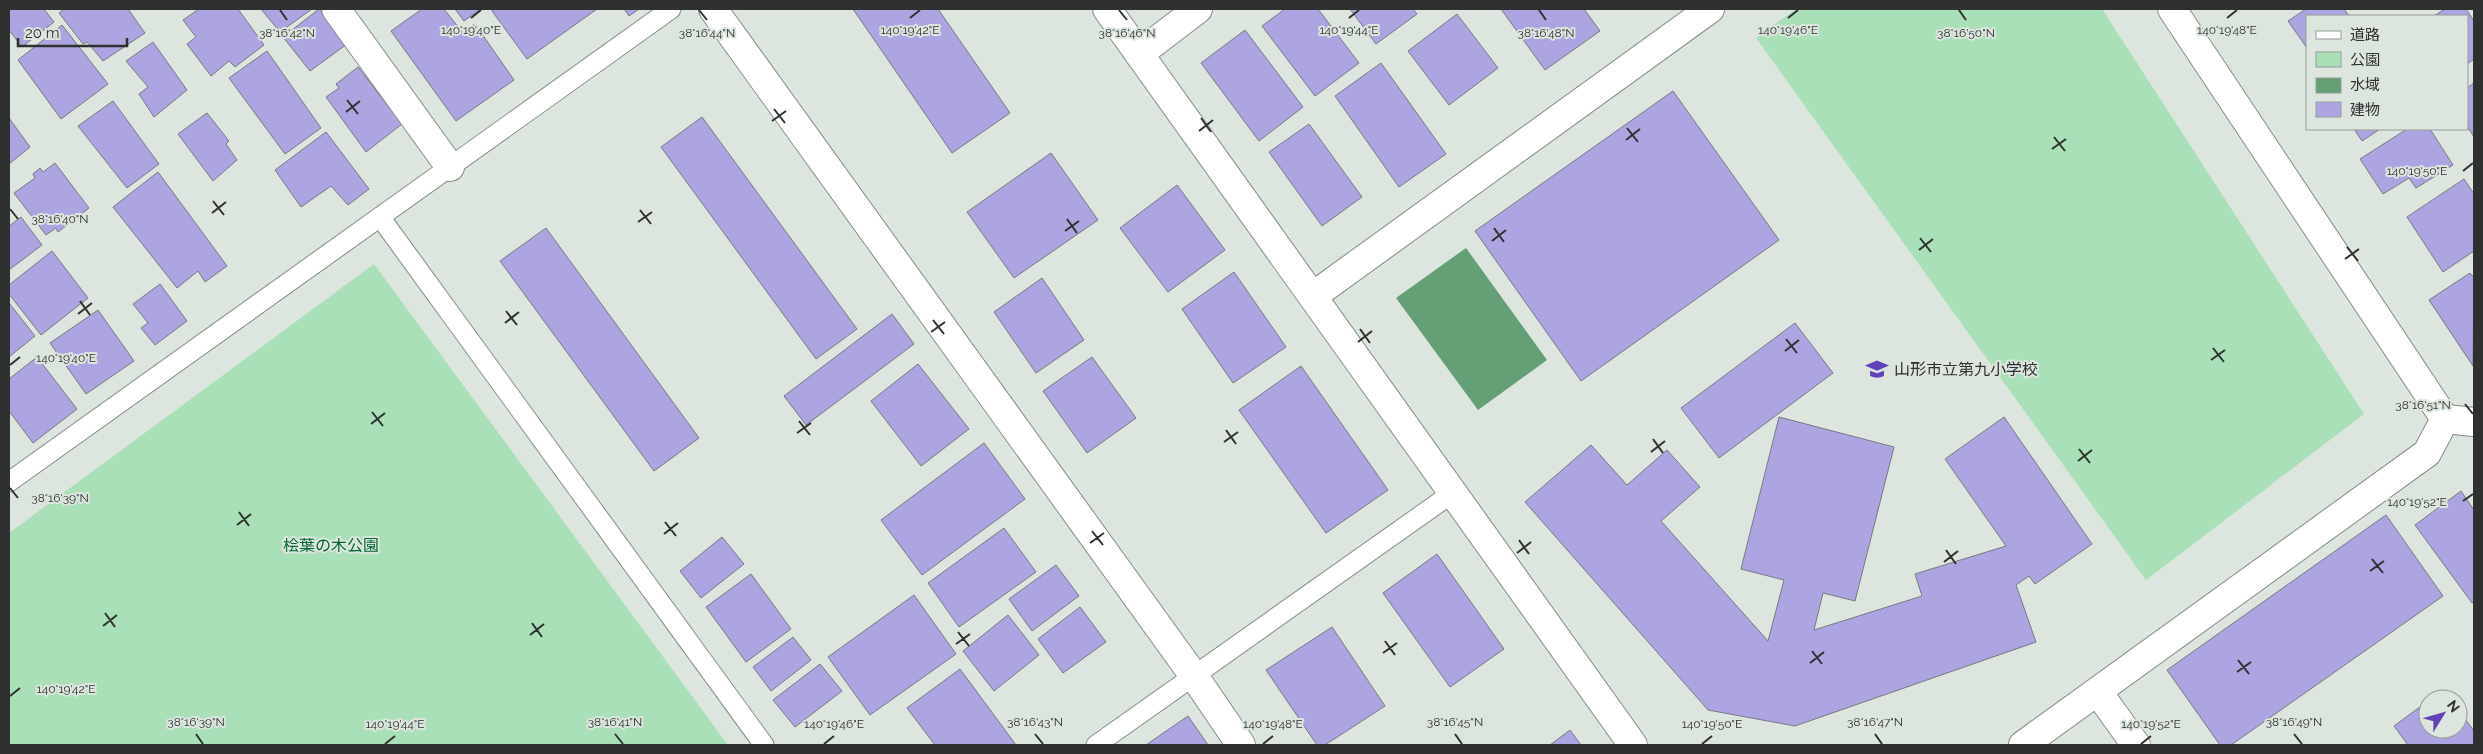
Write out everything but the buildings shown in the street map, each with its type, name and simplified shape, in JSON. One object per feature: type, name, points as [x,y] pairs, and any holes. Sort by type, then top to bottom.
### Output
[{"type":"street","points":[[336,9],[450,167]]},
{"type":"street","points":[[713,9],[1194,676],[1241,745]]},
{"type":"street","points":[[1107,9],[1633,745]]},
{"type":"street","points":[[1139,54],[1198,9]]},
{"type":"street","points":[[1313,296],[1710,9]]},
{"type":"street","points":[[2172,9],[2445,419]]},
{"type":"street","points":[[2445,419],[2474,422]]},
{"type":"street","points":[[2022,745],[2427,453],[2445,419]]},
{"type":"street","points":[[2098,692],[2136,745]]},
{"type":"lane","points":[[9,482],[671,9]]},
{"type":"lane","points":[[380,217],[764,745]]},
{"type":"lane","points":[[1096,745],[1452,494]]},
{"type":"green space","points":[[1796,9],[2102,9],[2364,414],[2146,580],[1756,38]]},
{"type":"green space","name":"桧葉の木公園","points":[[374,264],[728,745],[9,745],[9,533]]},
{"type":"water","points":[[1466,248],[1547,360],[1478,410],[1396,298]]},
{"type":"place","name":"山形市立第九小学校","points":[[1877,369]]}]
